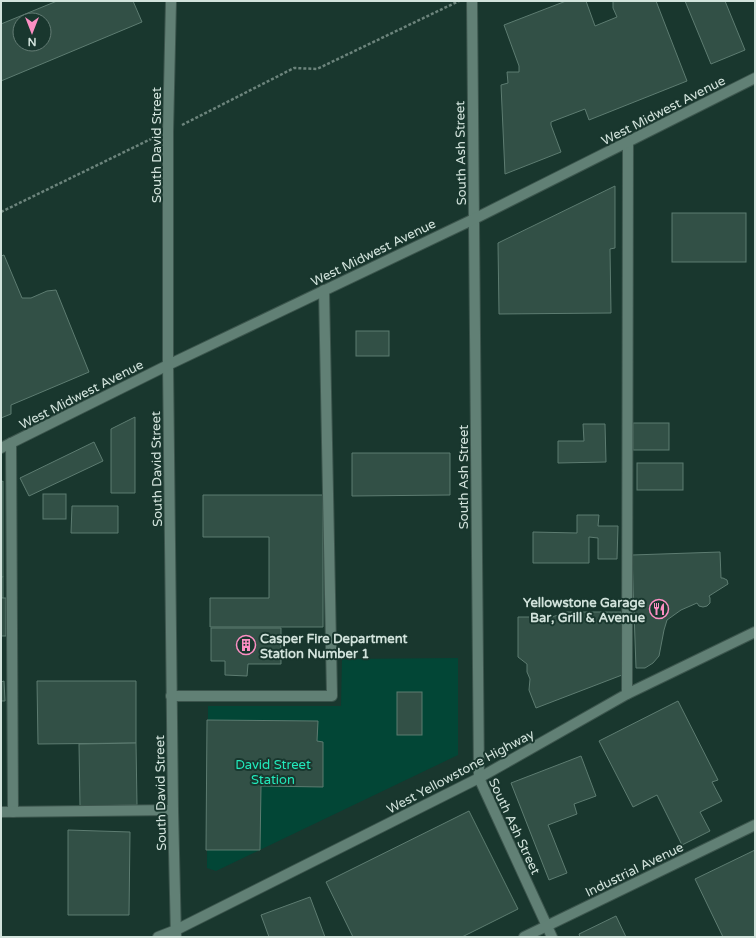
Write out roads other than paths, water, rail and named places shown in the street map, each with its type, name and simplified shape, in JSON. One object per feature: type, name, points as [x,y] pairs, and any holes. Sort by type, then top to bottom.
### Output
[{"type":"street","name":"South David Street","points":[[171,1],[168,132],[168,365],[173,810],[176,934]]},
{"type":"street","name":"South Ash Street","points":[[472,1],[479,778],[552,937]]},
{"type":"street","name":"West Midwest Avenue","points":[[1,448],[168,365],[474,219],[755,78]]},
{"type":"street","points":[[627,694],[628,142]]},
{"type":"street","points":[[172,696],[332,696],[324,290]]},
{"type":"street","points":[[11,443],[12,812]]},
{"type":"street","name":"West Yellowstone Highway","points":[[158,937],[176,934],[479,778],[627,694],[755,632]]},
{"type":"street","points":[[1,812],[173,810]]},
{"type":"street","name":"Industrial Avenue","points":[[524,937],[755,825]]},
{"type":"place","name":"Yellowstone Garage Bar, Grill & Avenue","points":[[659,609]]},
{"type":"place","name":"Casper Fire Department Station Number 1","points":[[246,645]]},
{"type":"park label","name":"David Street Station","points":[[273,772]]}]
